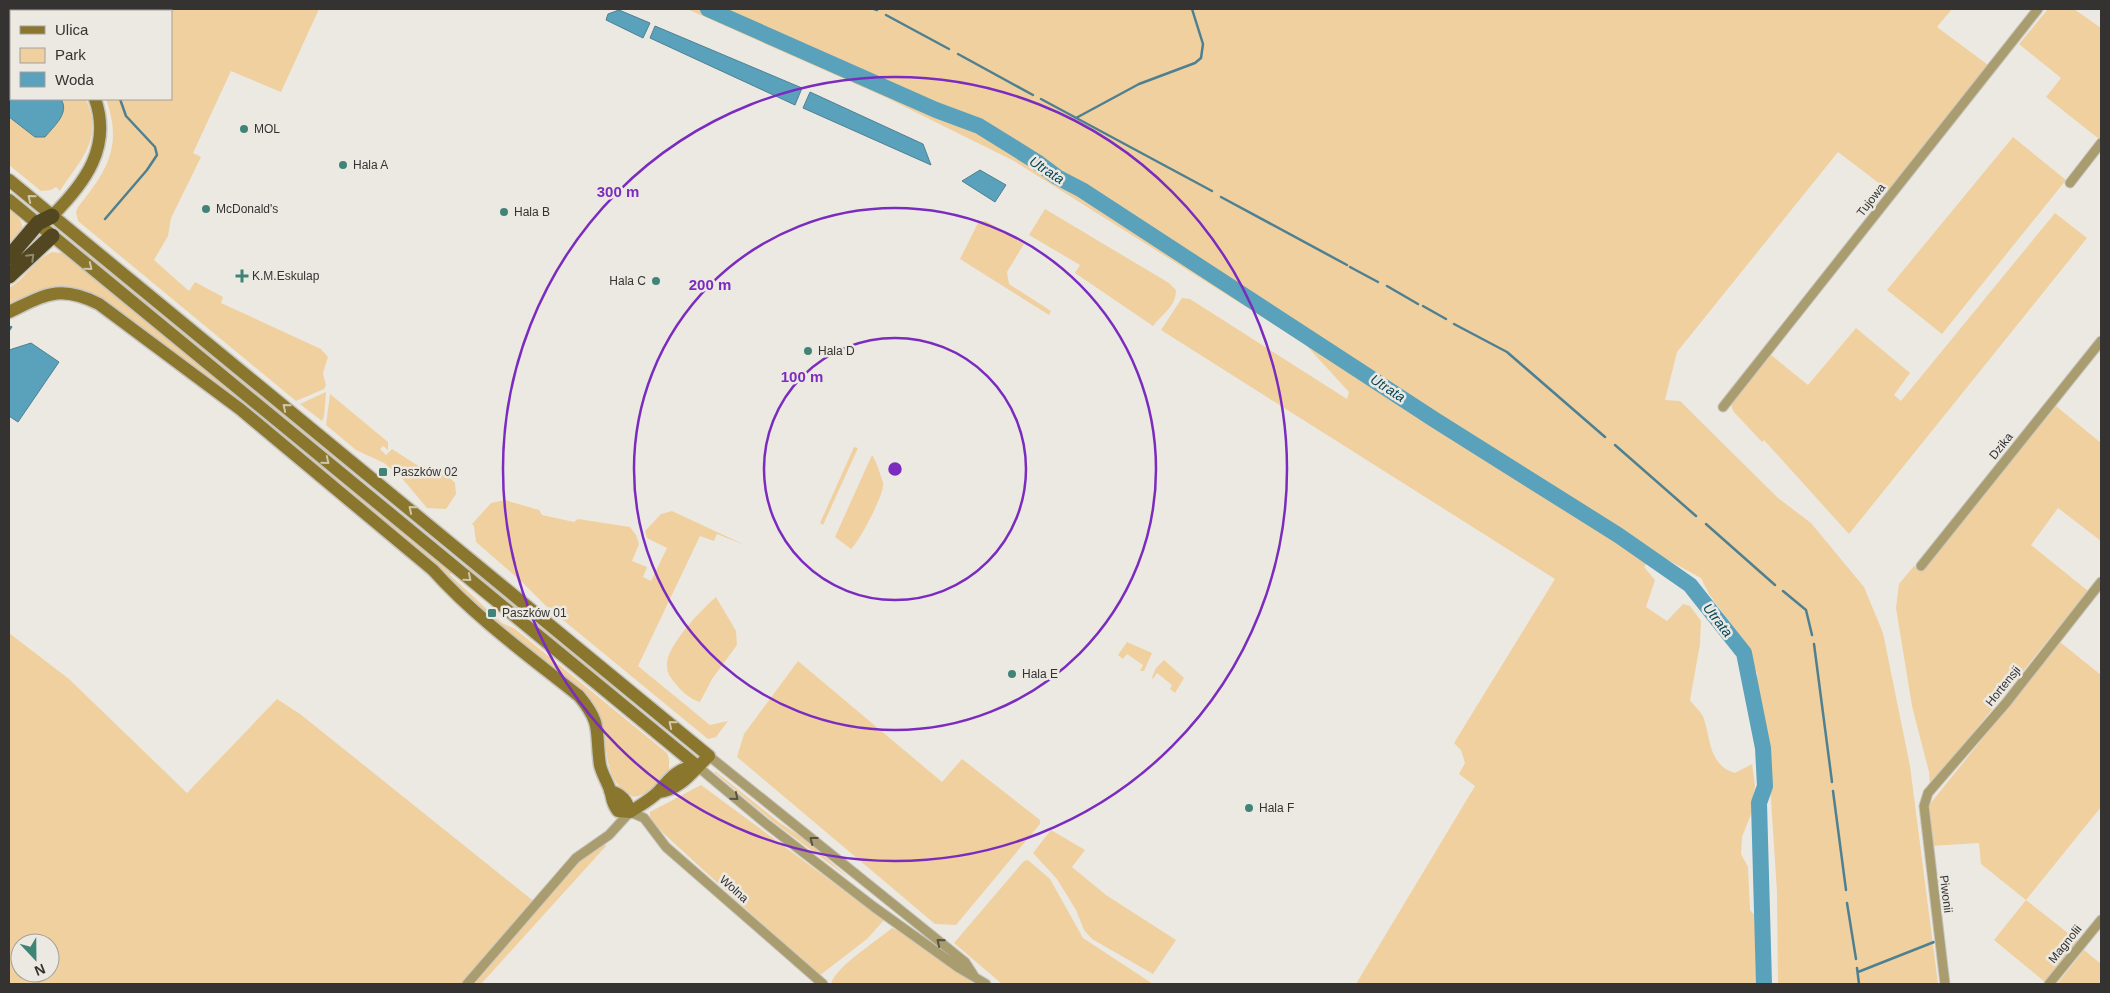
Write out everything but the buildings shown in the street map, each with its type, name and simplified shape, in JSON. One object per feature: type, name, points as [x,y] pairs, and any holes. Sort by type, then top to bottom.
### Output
[{"type":"highway","points":[[9,257],[38,223],[52,216]]},
{"type":"highway","points":[[9,276],[52,236]]},
{"type":"street","name":"Tujowa","points":[[1723,406],[2038,9]]},
{"type":"street","points":[[52,236],[52,216],[80,183],[98,150],[101,127],[95,100]]},
{"type":"street","points":[[2070,183],[2101,144]]},
{"type":"street","points":[[9,180],[709,756],[952,951],[965,962],[975,976]]},
{"type":"street","points":[[9,200],[764,822],[874,906],[959,968],[986,984]]},
{"type":"street","points":[[9,312],[28,301],[47,295],[70,293],[83,296],[100,304],[240,409],[433,570],[455,594],[481,617],[579,696],[589,708],[597,724],[600,737],[600,763],[612,802],[618,811],[630,812]]},
{"type":"street","name":"Dzika","points":[[1920,566],[2101,341]]},
{"type":"street","name":"Hortensji","points":[[1924,806],[1928,793],[2006,703],[2101,582]]},
{"type":"street","points":[[467,984],[576,858],[609,834],[630,812],[659,792],[669,791],[686,780],[697,766],[709,756]]},
{"type":"street","name":"Piwonii","points":[[1924,806],[1945,984]]},
{"type":"street","name":"Wolna","points":[[630,812],[644,818],[666,847],[823,984]]},
{"type":"street","name":"Magnolii","points":[[2049,984],[2101,920]]},
{"type":"green space","points":[[319,9],[281,92],[231,71],[193,153],[201,157],[171,218],[168,236],[154,260],[189,291],[195,282],[223,297],[221,303],[321,349],[328,357],[323,373],[326,385],[324,389],[296,401],[78,221],[76,212],[78,207],[97,182],[109,157],[113,131],[106,100],[172,100],[172,10],[56,10]]},
{"type":"green space","points":[[687,9],[1952,9],[1937,27],[1988,65],[1888,190],[1838,152],[1677,352],[1665,400],[1680,401],[1778,498],[1811,523],[1864,587],[1883,633],[1910,766],[1938,984],[1778,984],[1777,892],[1771,800],[1757,689],[1757,673],[1742,639],[1709,594],[1701,578],[1655,553],[1644,567],[1655,580],[1646,607],[1667,621],[1683,604],[1690,606],[1701,621],[1700,644],[1690,700],[1703,716],[1712,751],[1720,764],[1735,773],[1752,764],[1755,786],[1751,814],[1742,837],[1741,854],[1748,867],[1750,910],[1757,918],[1756,984],[1356,984],[1475,786],[1459,774],[1465,763],[1461,750],[1454,743],[1555,579],[1161,330],[1182,298],[1190,299],[1347,399],[1349,392],[1305,344],[1014,161],[887,98]]},
{"type":"green space","points":[[2048,9],[2074,9],[2101,28],[2101,136],[2099,139],[2046,97],[2061,78],[2019,44]]},
{"type":"green space","points":[[62,100],[86,100],[91,113],[91,138],[82,159],[60,191],[56,187],[51,190],[41,191],[9,165],[9,118],[35,137],[64,104]]},
{"type":"green space","points":[[2013,137],[2066,180],[1942,334],[1887,290]]},
{"type":"green space","points":[[9,208],[20,220],[22,229],[9,251]]},
{"type":"green space","points":[[1045,209],[1169,283],[1176,290],[1171,306],[1153,326],[1075,273],[1080,265],[1029,235]]},
{"type":"green space","points":[[2055,213],[2087,238],[1849,534],[1764,440],[1762,442],[1733,411],[1731,404],[1771,355],[1808,385],[1856,328],[1910,373],[1894,395],[1901,401]]},
{"type":"green space","points":[[979,221],[986,221],[1024,244],[1007,272],[1009,284],[1051,311],[1049,315],[960,259]]},
{"type":"green space","points":[[61,233],[162,313],[429,533],[250,391]]},
{"type":"green space","points":[[52,252],[62,253],[452,571],[450,575],[502,623],[515,629],[667,753],[669,773],[653,788],[639,796],[634,797],[622,789],[614,779],[609,767],[603,726],[599,713],[584,692],[484,613],[470,601],[447,574],[249,411],[103,300],[76,288],[54,286],[34,293],[9,306],[9,288],[40,259]]},
{"type":"green space","points":[[326,392],[324,417],[322,421],[300,404]]},
{"type":"green space","points":[[330,394],[388,442],[388,450],[383,446],[380,449],[386,455],[392,449],[420,467],[425,466],[451,479],[455,483],[456,494],[446,509],[427,508],[401,477],[384,463],[356,450],[326,425]]},
{"type":"green space","points":[[2056,406],[2101,443],[2101,541],[2058,508],[2031,545],[2088,591],[1930,786],[1929,772],[1912,706],[1896,608],[1899,584],[1914,566],[1920,571]]},
{"type":"green space","points":[[854,447],[858,448],[823,525],[820,523]]},
{"type":"green space","points":[[872,455],[883,482],[883,487],[871,517],[851,549],[835,537]]},
{"type":"green space","points":[[505,500],[539,510],[542,515],[574,522],[578,519],[630,527],[636,535],[639,544],[632,561],[647,567],[643,577],[651,581],[667,548],[647,538],[645,531],[661,514],[672,511],[747,546],[717,534],[714,541],[700,536],[638,666],[710,725],[728,721],[716,737],[708,739],[546,606],[521,581],[476,542],[474,526],[472,524],[491,503]]},
{"type":"green space","points":[[471,565],[671,730],[669,732],[622,694],[588,670],[466,570]]},
{"type":"green space","points":[[716,597],[736,631],[737,645],[712,679],[700,702],[680,689],[668,674],[668,658],[678,639],[702,610]]},
{"type":"green space","points":[[9,633],[69,679],[187,793],[277,699],[300,714],[536,903],[464,984],[9,984]]},
{"type":"green space","points":[[1127,642],[1152,653],[1144,671],[1140,671],[1143,665],[1127,654],[1123,659],[1118,655]]},
{"type":"green space","points":[[2060,642],[2101,675],[2101,807],[2026,900],[1981,864],[1979,843],[1931,846],[1927,816],[1930,804]]},
{"type":"green space","points":[[1164,660],[1184,678],[1175,693],[1170,689],[1172,685],[1157,673],[1153,679],[1152,677],[1156,668]]},
{"type":"green space","points":[[798,661],[942,782],[962,759],[1040,820],[1040,824],[956,925],[935,924],[737,757],[744,734]]},
{"type":"green space","points":[[714,772],[780,823],[803,838],[849,878],[772,821]]},
{"type":"green space","points":[[701,785],[884,920],[867,939],[819,976],[650,821],[650,812]]},
{"type":"green space","points":[[1051,830],[1085,850],[1072,867],[1106,895],[1176,940],[1153,974],[1092,939],[1084,930],[1076,910],[1057,879],[1033,853]]},
{"type":"green space","points":[[604,844],[606,846],[481,984],[470,984],[567,873],[588,852]]},
{"type":"green space","points":[[1028,860],[1050,879],[1083,938],[1153,984],[1002,984],[954,943],[1024,861]]},
{"type":"green space","points":[[2026,900],[2078,941],[2045,982],[1994,940]]},
{"type":"green space","points":[[892,928],[906,934],[974,984],[831,984],[834,977],[848,962]]},
{"type":"green space","points":[[2084,950],[2101,964],[2101,984],[2057,984]]},
{"type":"water","points":[[619,10],[650,23],[643,38],[606,20],[608,14]]},
{"type":"water","points":[[655,26],[802,88],[795,105],[650,38]]},
{"type":"water","points":[[10,88],[10,100],[61,100],[64,109],[60,119],[45,137],[35,137],[9,117]]},
{"type":"water","points":[[810,92],[923,144],[931,165],[803,108]]},
{"type":"water","points":[[980,170],[1006,185],[995,202],[962,181]]},
{"type":"water","points":[[31,343],[59,362],[18,422],[9,416],[9,350]]},
{"type":"waterway","name":"Utrata","points":[[708,9],[936,110],[979,126],[1037,162],[1057,177],[1082,190],[1435,420],[1618,535],[1690,585],[1744,653],[1763,748],[1765,786],[1759,803],[1764,984]]},
{"type":"waterway","points":[[1076,118],[1139,84],[1195,63],[1201,58],[1203,44],[1192,9]]},
{"type":"waterway","points":[[886,15],[949,49]]},
{"type":"waterway","points":[[958,54],[1033,95]]},
{"type":"waterway","points":[[1041,99],[1212,191]]},
{"type":"waterway","points":[[105,219],[147,170],[157,155],[155,147],[126,116],[120,100]]},
{"type":"waterway","points":[[1221,197],[1347,265]]},
{"type":"waterway","points":[[1350,267],[1378,282]]},
{"type":"waterway","points":[[1387,286],[1418,304]]},
{"type":"waterway","points":[[1423,306],[1446,319]]},
{"type":"waterway","points":[[1454,324],[1507,352],[1605,437]]},
{"type":"waterway","points":[[1615,445],[1696,516]]},
{"type":"waterway","points":[[1706,524],[1775,585]]},
{"type":"waterway","points":[[1783,591],[1806,610],[1812,635]]},
{"type":"waterway","points":[[1814,644],[1832,782]]},
{"type":"waterway","points":[[1833,791],[1846,890]]},
{"type":"waterway","points":[[1847,903],[1856,959]]},
{"type":"waterway","points":[[1858,972],[1934,942]]},
{"type":"waterway","points":[[1857,968],[1859,984]]},
{"type":"place","name":"MOL","points":[[244,129]]},
{"type":"place","name":"Hala A","points":[[343,165]]},
{"type":"place","name":"McDonald's","points":[[206,209]]},
{"type":"place","name":"Hala B","points":[[504,212]]},
{"type":"place","name":"K.M.Eskulap","points":[[242,276]]},
{"type":"place","name":"Hala C","points":[[656,281]]},
{"type":"place","name":"Hala D","points":[[808,351]]},
{"type":"place","name":"Paszków 02","points":[[383,472]]},
{"type":"place","name":"Paszków 01","points":[[492,613]]},
{"type":"place","name":"Hala E","points":[[1012,674]]},
{"type":"place","name":"Hala F","points":[[1249,808]]}]
